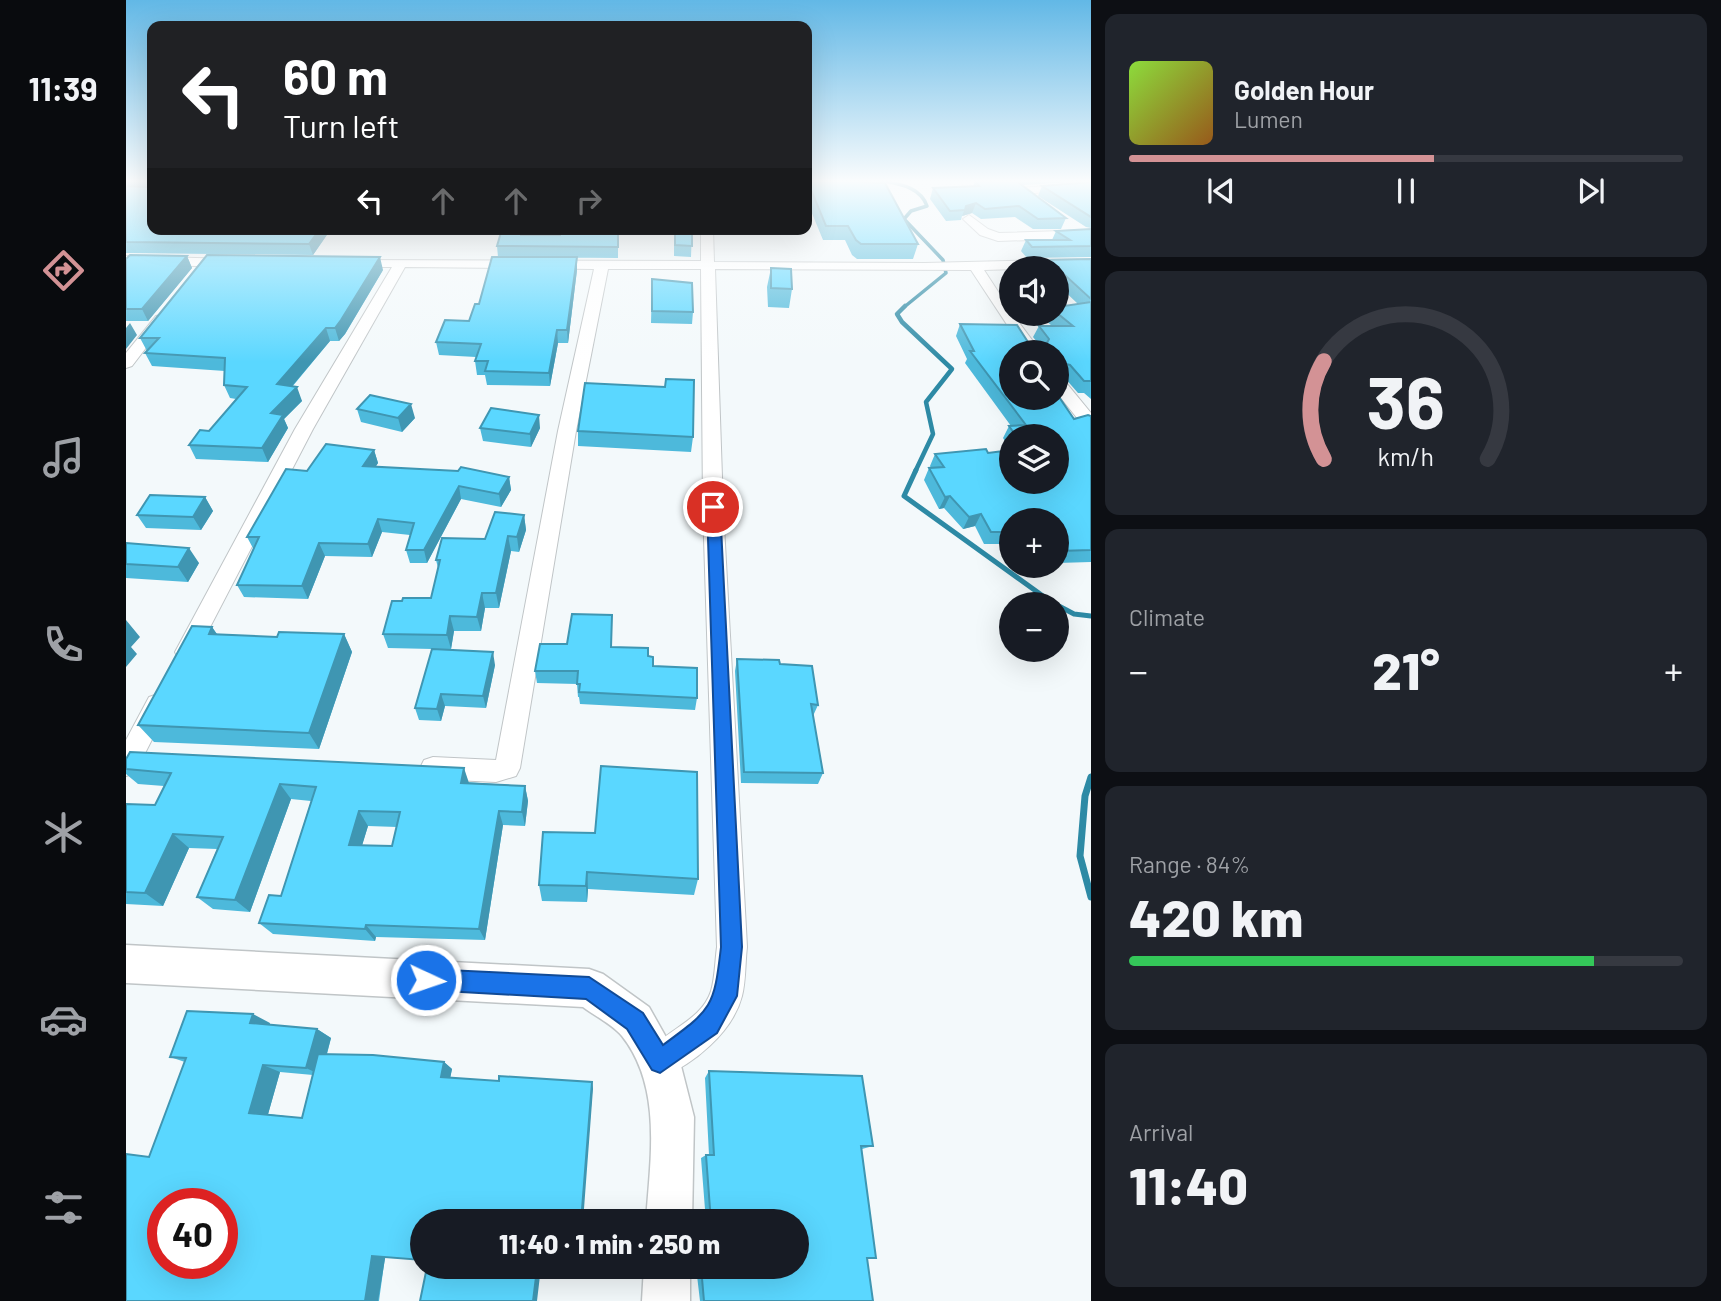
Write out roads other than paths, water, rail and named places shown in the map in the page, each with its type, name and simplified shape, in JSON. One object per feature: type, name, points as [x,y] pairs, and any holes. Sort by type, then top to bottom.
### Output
[{"type":"street","points":[[660,1062],[709,1025],[726,996],[732,947],[713,507],[708,241]]},
{"type":"street","points":[[126,260],[201,268],[247,263]]},
{"type":"street","points":[[345,263],[925,267],[1091,263]]},
{"type":"street","points":[[129,760],[304,429],[401,263]]},
{"type":"street","points":[[415,767],[496,771],[507,768],[567,431],[602,264]]},
{"type":"street","points":[[975,266],[1025,340]]},
{"type":"street","points":[[126,363],[146,328],[171,307]]},
{"type":"street","points":[[1069,397],[1091,424]]},
{"type":"street","points":[[129,760],[159,755]]},
{"type":"street","points":[[126,964],[589,988],[635,1021],[660,1062],[673,1117],[669,1209]]},
{"type":"street","points":[[666,1301],[667,1279]]},
{"type":"waterway","points":[[903,308],[946,273],[943,260],[925,241]]},
{"type":"waterway","points":[[903,308],[897,314],[902,322],[952,369],[926,402],[933,434],[915,472]]},
{"type":"waterway","points":[[916,470],[904,496],[1037,592]]},
{"type":"waterway","points":[[1069,611],[1091,616]]},
{"type":"waterway","points":[[1091,777],[1085,796],[1080,856],[1091,897]]}]
